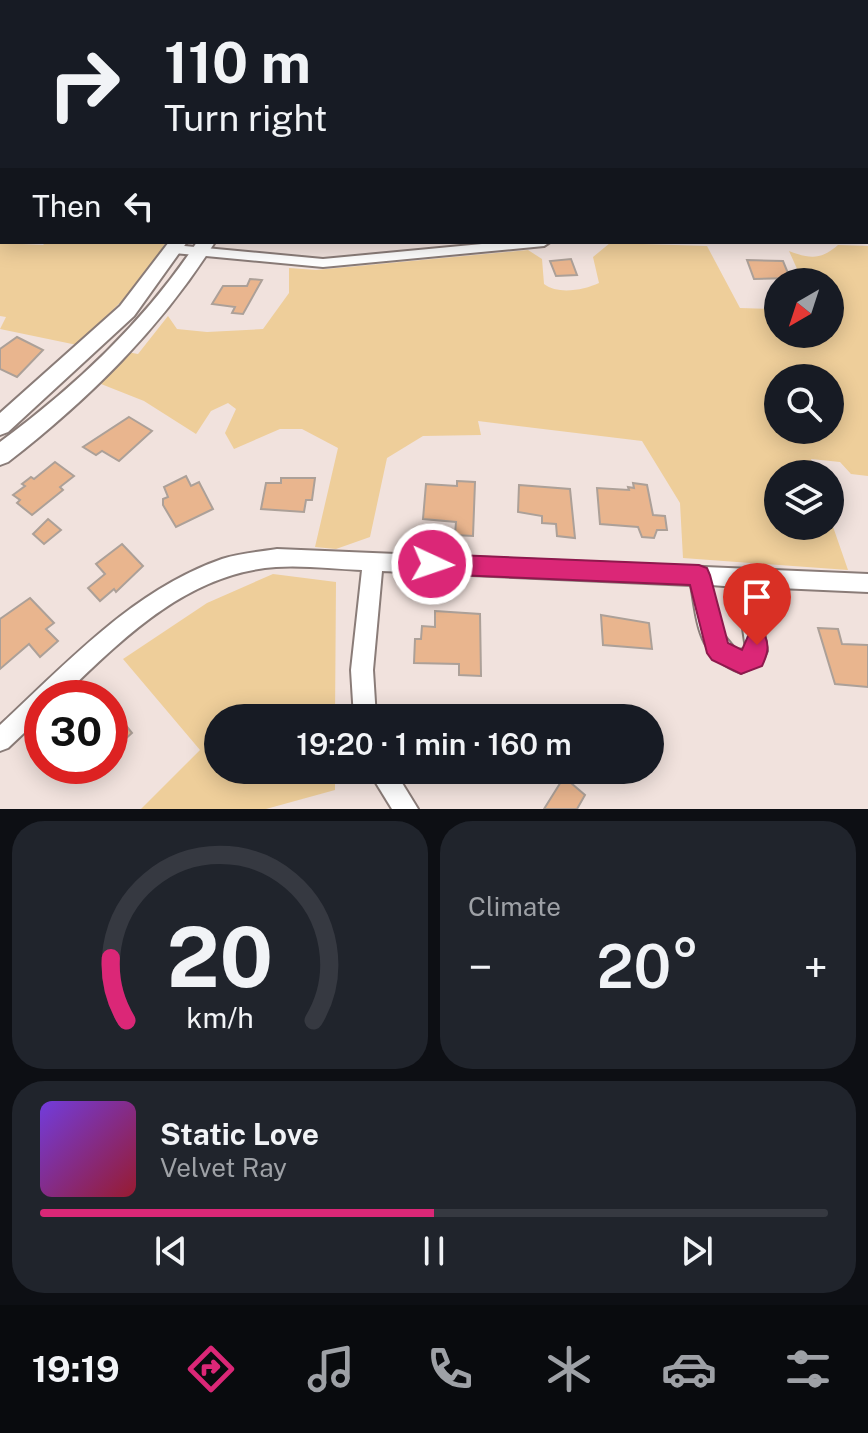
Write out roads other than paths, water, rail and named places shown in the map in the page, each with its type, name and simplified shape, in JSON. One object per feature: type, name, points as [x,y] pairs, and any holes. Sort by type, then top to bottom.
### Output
[{"type":"street","points":[[0,426],[127,311],[176,246],[323,263],[523,244]]},
{"type":"street","points":[[0,455],[29,434],[150,317],[203,247]]},
{"type":"street","points":[[127,311],[150,317]]},
{"type":"street","points":[[66,680],[127,624],[175,589],[224,567],[277,558],[868,583]]},
{"type":"street","points":[[364,704],[362,670],[373,561]]},
{"type":"street","points":[[699,575],[715,645],[726,657],[741,662],[754,657],[757,651],[746,578]]},
{"type":"street","points":[[0,740],[24,718]]},
{"type":"street","points":[[389,784],[406,809]]}]
